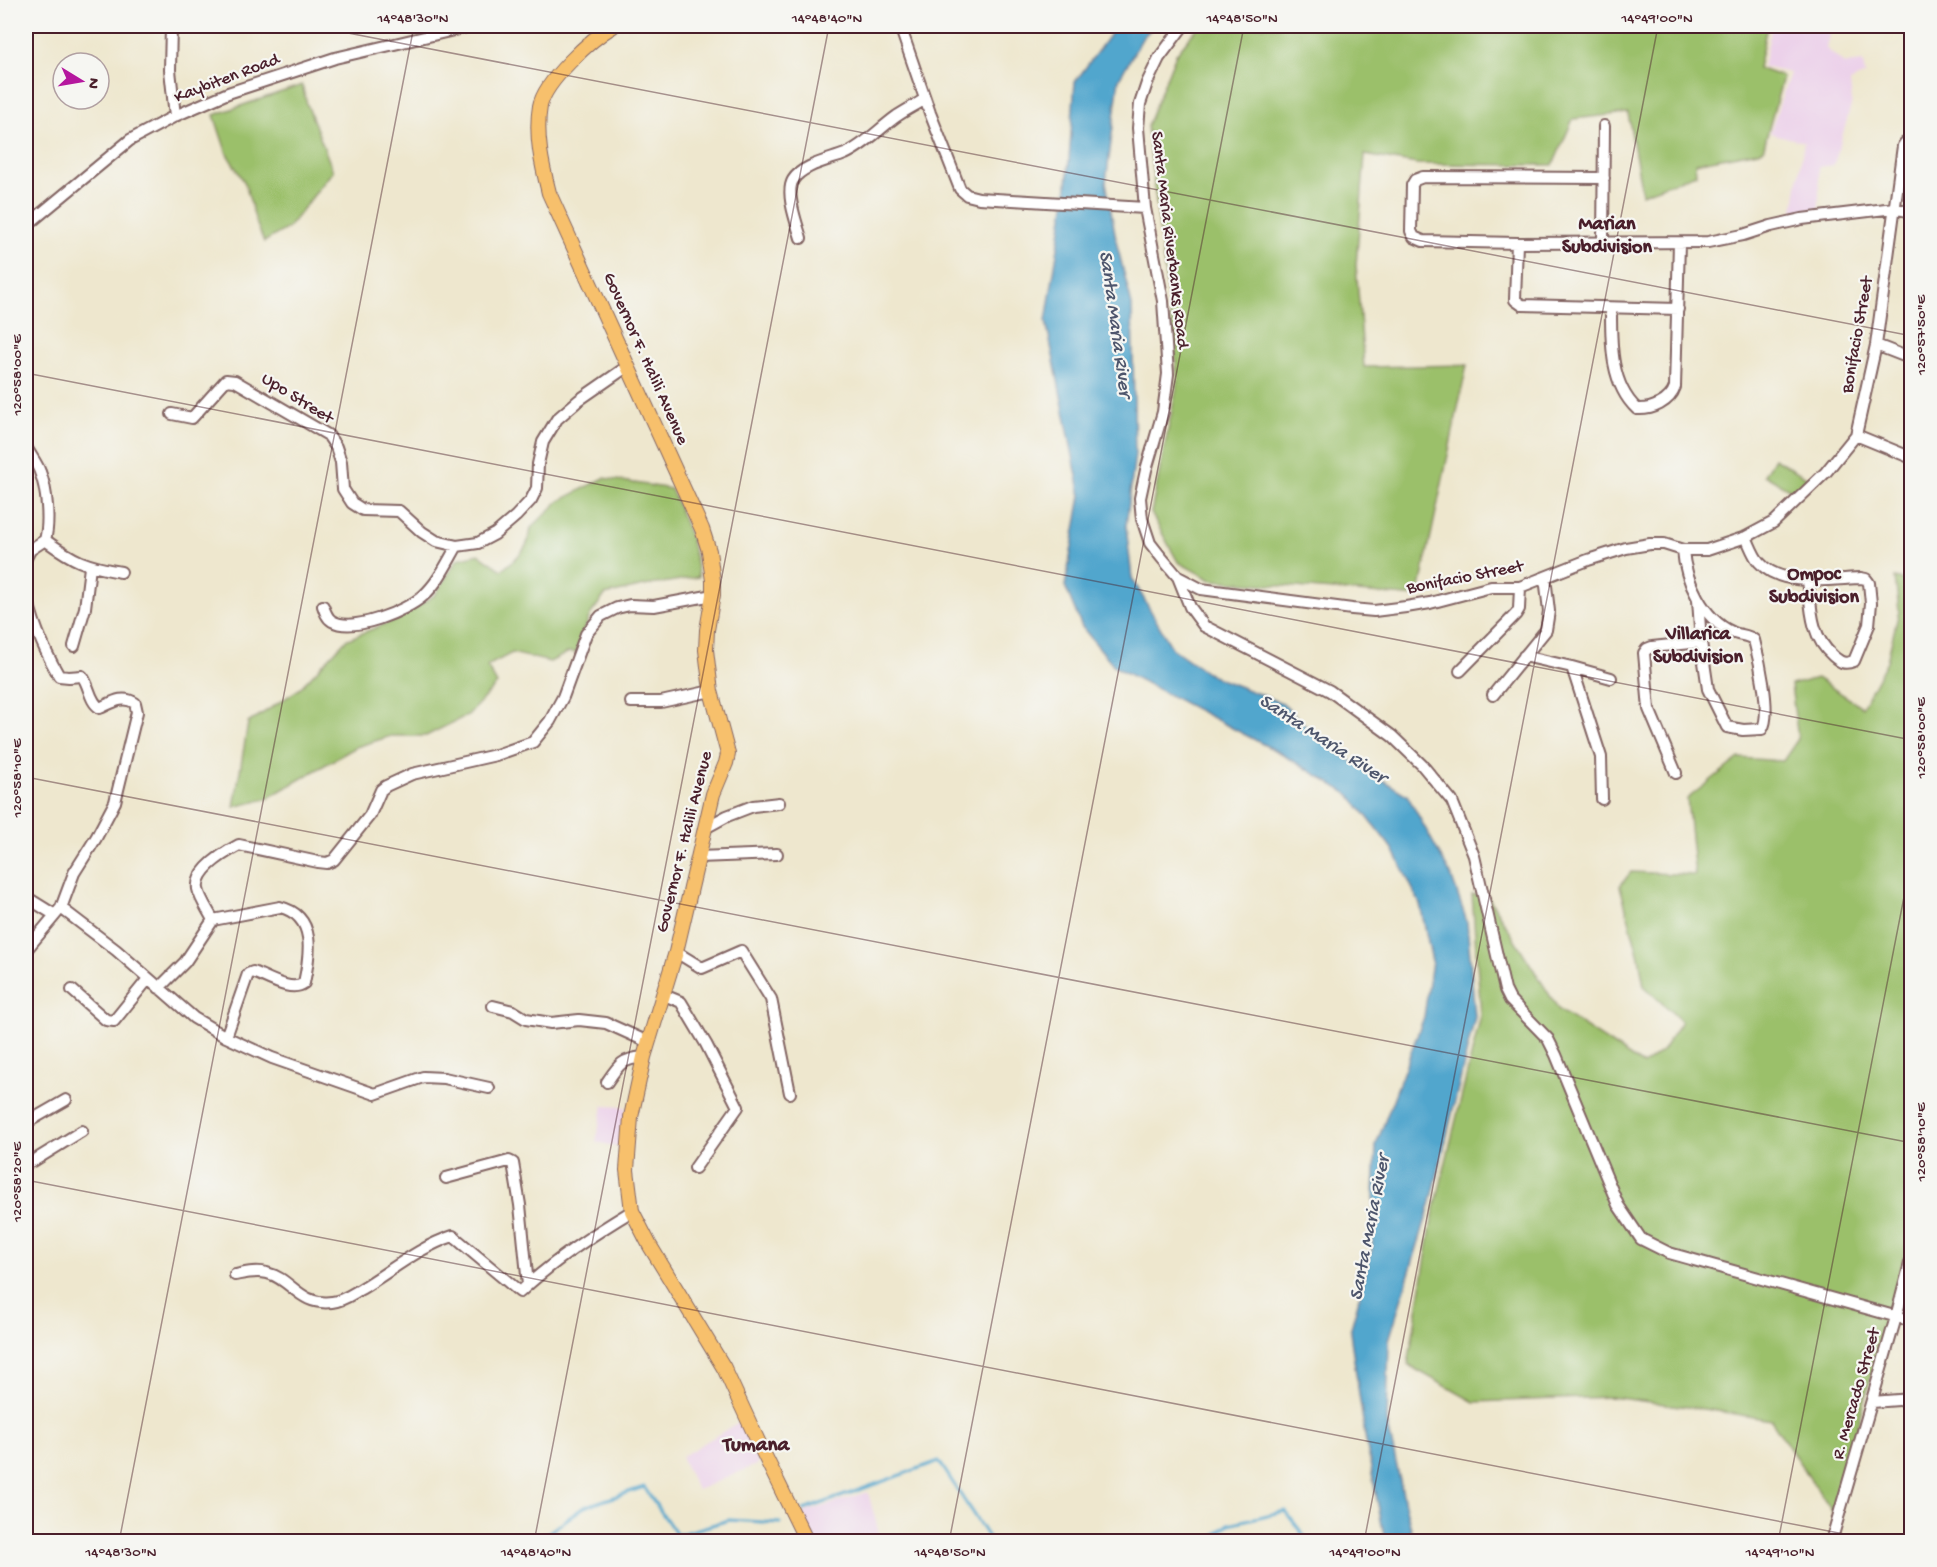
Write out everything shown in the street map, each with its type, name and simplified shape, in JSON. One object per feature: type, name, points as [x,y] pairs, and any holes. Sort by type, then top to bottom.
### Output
[{"type":"main road","name":"Governor F. Halili Avenue","points":[[613,26],[599,34],[572,58],[543,96],[540,106],[539,143],[542,164],[549,193],[702,529],[712,566],[713,595],[706,650],[711,691],[728,754],[713,794],[676,952],[648,1042],[631,1116],[627,1170],[632,1211],[650,1246],[724,1368],[807,1542]]},
{"type":"street","points":[[171,26],[170,70],[175,116]]},
{"type":"street","name":"Kaybiten Road","points":[[26,226],[130,140],[175,116],[228,93],[335,58],[471,26]]},
{"type":"street","points":[[900,26],[960,189],[967,195],[979,198],[1145,208]]},
{"type":"street","name":"Santa Maria Riverbanks Road","points":[[1183,26],[1160,58],[1140,104],[1138,128],[1145,208],[1163,301],[1168,374],[1163,412],[1140,498],[1142,519],[1150,543],[1178,577],[1201,589],[1232,594]]},
{"type":"street","points":[[801,238],[790,192],[792,182],[799,173],[827,159],[847,153],[873,136],[897,116],[925,99]]},
{"type":"street","points":[[1603,243],[1604,126]]},
{"type":"street","name":"Bonifacio Street","points":[[1232,594],[1374,611],[1430,603],[1491,587],[1520,587],[1587,560],[1626,548],[1664,544],[1683,550],[1707,550],[1746,537],[1774,522],[1826,472],[1856,435],[1876,345],[1903,146],[1911,142]]},
{"type":"street","points":[[1604,178],[1423,177],[1415,180],[1412,185],[1411,231],[1418,240],[1517,243],[1679,243],[1720,240],[1802,219],[1894,208],[1911,212]]},
{"type":"street","points":[[1517,243],[1515,300],[1517,303],[1522,305],[1678,309]]},
{"type":"street","points":[[1611,308],[1611,351],[1617,375],[1631,403],[1637,409],[1648,409],[1668,399],[1675,387],[1679,243]]},
{"type":"street","points":[[1876,345],[1911,359]]},
{"type":"street","points":[[322,606],[329,620],[340,625],[369,622],[397,612],[423,596],[440,575],[457,546],[478,543],[495,534],[531,500],[537,488],[538,464],[543,442],[557,419],[579,400],[628,366]]},
{"type":"street","name":"Upo Street","points":[[172,414],[192,418],[226,380],[235,381],[327,435],[336,447],[341,462],[343,489],[352,503],[363,510],[399,511],[422,532],[436,541],[457,546]]},
{"type":"street","points":[[1856,435],[1911,458]]},
{"type":"street","points":[[26,447],[40,472],[46,502],[47,528],[45,540],[30,550],[26,558]]},
{"type":"street","points":[[1746,537],[1759,562],[1773,573],[1788,579],[1861,578],[1866,579],[1869,583],[1871,603],[1869,626],[1854,661],[1841,663],[1825,649],[1819,640],[1813,627],[1808,579]]},
{"type":"street","points":[[45,540],[70,558],[90,567],[121,572]]},
{"type":"street","points":[[1683,550],[1686,573],[1698,600],[1721,625],[1732,632],[1754,640],[1765,694],[1765,725],[1762,729],[1743,730],[1727,727],[1708,689],[1698,600]]},
{"type":"street","points":[[74,646],[85,608],[90,567]]},
{"type":"street","points":[[1178,577],[1190,607],[1204,626],[1330,691],[1392,736],[1422,765],[1452,801],[1474,856],[1505,990],[1510,1000],[1548,1039],[1618,1204],[1641,1239],[1670,1253],[1911,1321]]},
{"type":"street","points":[[1493,695],[1546,630],[1549,611],[1545,577]]},
{"type":"street","points":[[1460,671],[1516,614],[1519,609],[1520,587]]},
{"type":"street","points":[[26,590],[30,615],[44,650],[58,676],[82,676],[94,704],[100,708],[123,698],[135,703],[137,711],[114,802],[96,838],[74,873],[58,911],[26,950]]},
{"type":"street","points":[[213,920],[198,890],[198,879],[205,869],[231,849],[239,845],[318,862],[334,861],[370,815],[381,790],[386,786],[412,774],[496,755],[533,742],[550,721],[563,698],[586,634],[601,616],[617,608],[630,605],[654,606],[713,595]]},
{"type":"street","points":[[1676,773],[1648,709],[1644,653],[1652,647],[1701,642]]},
{"type":"street","points":[[1524,656],[1611,678]]},
{"type":"street","points":[[1572,668],[1601,757],[1602,799]]},
{"type":"street","points":[[631,702],[661,702],[711,691]]},
{"type":"street","points":[[705,828],[753,806],[779,803]]},
{"type":"street","points":[[698,857],[777,854]]},
{"type":"street","points":[[26,897],[58,911],[116,950],[194,1018],[226,1037],[272,1058],[375,1094],[423,1077],[444,1078],[489,1088]]},
{"type":"street","points":[[159,988],[185,962],[213,920],[280,907],[300,917],[310,943],[304,983],[301,986],[291,987],[253,972],[248,974],[226,1037]]},
{"type":"street","points":[[676,952],[702,968],[741,951],[771,999],[790,1093]]},
{"type":"street","points":[[72,990],[111,1022],[148,979]]},
{"type":"street","points":[[664,996],[681,1002],[706,1044],[738,1107],[695,1168]]},
{"type":"street","points":[[493,1006],[513,1011],[526,1018],[551,1023],[579,1020],[606,1023],[648,1042]]},
{"type":"street","points":[[607,1082],[616,1068],[629,1058],[644,1057]]},
{"type":"street","points":[[26,1123],[66,1100]]},
{"type":"street","points":[[26,1163],[35,1160],[82,1131]]},
{"type":"street","points":[[446,1178],[509,1161],[513,1163],[520,1205],[524,1289]]},
{"type":"street","points":[[524,1289],[553,1263],[583,1241],[632,1211]]},
{"type":"street","points":[[235,1275],[267,1273],[311,1300],[333,1302],[341,1300],[372,1282],[430,1244],[453,1236],[524,1289]]},
{"type":"street","name":"R. Mercado Street","points":[[1831,1542],[1896,1317],[1911,1256]]},
{"type":"street","points":[[1872,1402],[1911,1399]]},
{"type":"shaded area","points":[[1772,26],[1831,26],[1826,48],[1844,64],[1863,62],[1865,75],[1850,82],[1852,102],[1834,165],[1819,167],[1819,210],[1793,211],[1804,142],[1770,133],[1790,73],[1763,67]]},
{"type":"shaded area","points":[[603,1106],[626,1107],[623,1148],[596,1142]]},
{"type":"shaded area","points":[[739,1422],[758,1464],[697,1490],[681,1457]]},
{"type":"shaded area","points":[[868,1492],[881,1541],[812,1541],[800,1514]]},
{"type":"green space","points":[[1199,26],[1767,26],[1758,68],[1783,77],[1763,150],[1695,163],[1696,174],[1642,194],[1628,113],[1573,119],[1553,165],[1417,164],[1365,155],[1356,265],[1364,367],[1467,365],[1418,597],[1211,580],[1178,562],[1151,513],[1178,381],[1147,126],[1176,54]]},
{"type":"green space","points":[[302,85],[333,171],[288,228],[264,242],[245,183],[227,154],[214,115]]},
{"type":"green space","points":[[1774,458],[1808,478],[1799,495],[1764,475]]},
{"type":"green space","points":[[604,478],[671,489],[690,536],[699,577],[605,595],[590,615],[576,653],[569,652],[550,662],[512,653],[487,666],[497,684],[468,715],[426,736],[391,736],[356,747],[266,799],[234,807],[248,723],[298,690],[346,640],[399,618],[435,595],[458,559],[479,554],[502,570],[518,557],[525,547],[531,528],[559,501]]},
{"type":"green space","points":[[1895,578],[1911,582],[1911,1222],[1904,1257],[1833,1513],[1771,1420],[1611,1397],[1474,1402],[1408,1365],[1432,1220],[1481,1015],[1472,895],[1487,895],[1559,1010],[1643,1065],[1663,1050],[1681,1021],[1644,986],[1639,957],[1620,886],[1631,872],[1695,875],[1687,799],[1739,758],[1783,761],[1798,739],[1791,685],[1817,678],[1862,707],[1887,661],[1899,611]]},
{"type":"water","name":"Santa Maria River","points":[[1116,26],[1154,26],[1143,37],[1119,79],[1106,182],[1117,245],[1132,305],[1135,454],[1126,526],[1132,578],[1172,648],[1212,676],[1282,703],[1324,744],[1407,795],[1451,875],[1467,922],[1475,1017],[1431,1202],[1389,1340],[1387,1421],[1414,1541],[1385,1541],[1366,1442],[1350,1332],[1372,1249],[1376,1145],[1424,1017],[1432,961],[1420,904],[1394,851],[1350,795],[1280,753],[1115,667],[1082,627],[1065,586],[1081,496],[1046,321],[1066,198],[1075,82]]},
{"type":"waterway","points":[[804,1510],[939,1461],[991,1542]]},
{"type":"waterway","points":[[535,1542],[584,1507],[644,1487],[677,1535],[729,1520],[780,1523]]},
{"type":"waterway","points":[[1207,1542],[1229,1524],[1285,1511],[1309,1542]]},
{"type":"district","name":"Marian Subdivision","points":[[1607,236]]},
{"type":"district","name":"Ompoc Subdivision","points":[[1814,586]]},
{"type":"district","name":"Villarica Subdivision","points":[[1698,646]]},
{"type":"district","name":"Tumana","points":[[756,1446]]}]
